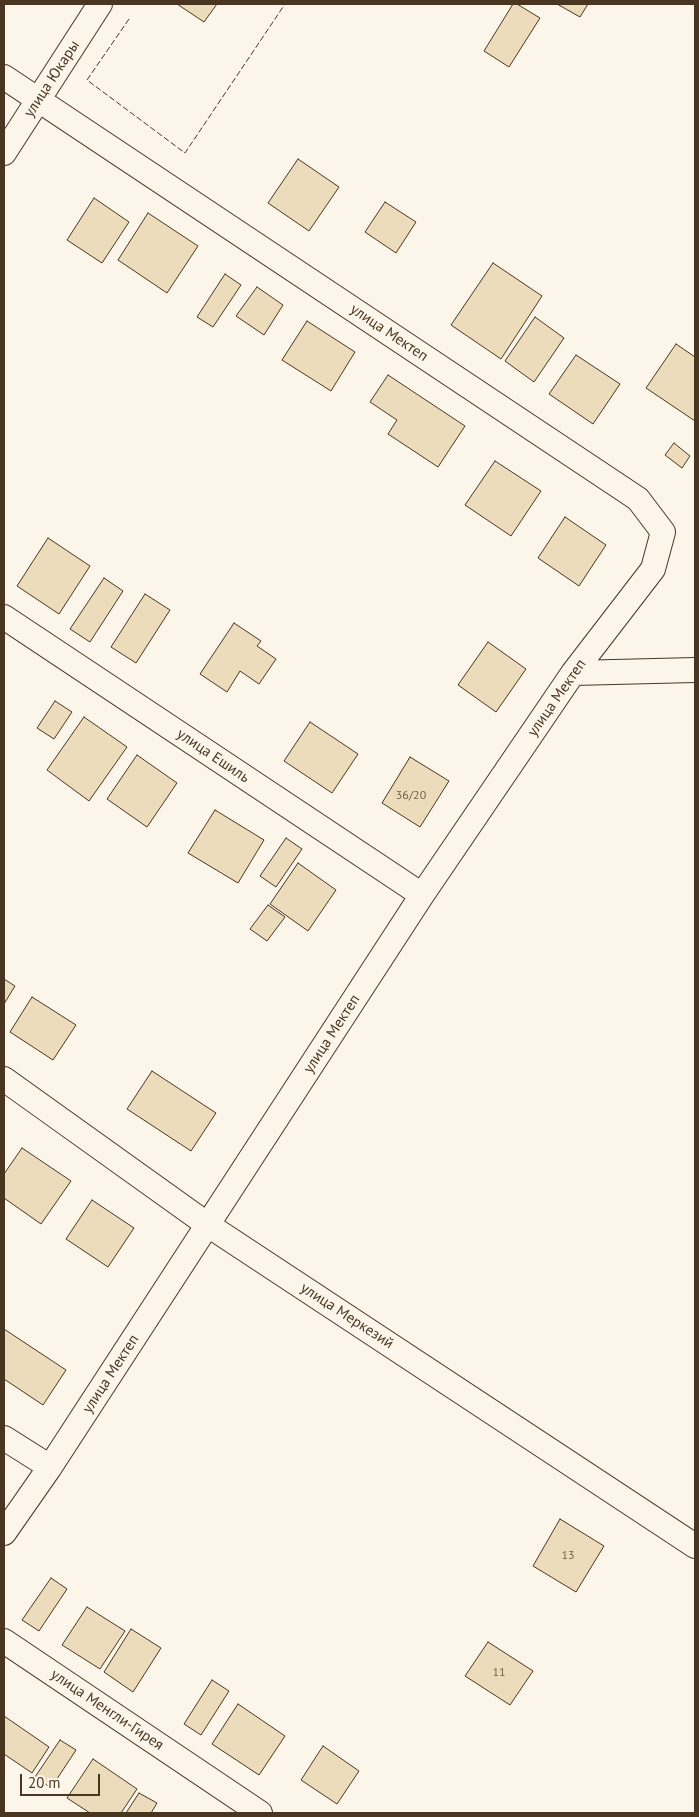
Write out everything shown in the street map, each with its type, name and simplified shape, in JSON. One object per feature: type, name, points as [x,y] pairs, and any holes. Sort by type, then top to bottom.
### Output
[{"type":"street","name":"улица Юкары","points":[[4,153],[100,4]]},
{"type":"street","name":"улица Мектеп","points":[[4,77],[638,498],[662,532],[653,570],[574,672],[422,895],[50,1467],[4,1533]]},
{"type":"street","name":"улица Ешиль","points":[[4,617],[422,895]]},
{"type":"street","points":[[574,672],[695,670]]},
{"type":"street","name":"улица Меркезий","points":[[4,1079],[208,1225],[695,1546]]},
{"type":"street","points":[[4,1438],[50,1467]]},
{"type":"street","name":"улица Менгли-Гирея","points":[[4,1641],[260,1813]]},
{"type":"building","points":[[177,4],[217,4],[204,22]]},
{"type":"building","points":[[513,4],[517,4],[540,18],[509,67],[484,51]]},
{"type":"building","points":[[557,4],[588,4],[580,17]]},
{"type":"building","points":[[298,159],[339,187],[309,231],[268,203]]},
{"type":"building","points":[[94,198],[129,222],[102,263],[67,240]]},
{"type":"building","points":[[385,202],[416,222],[396,253],[365,232]]},
{"type":"building","points":[[148,213],[198,246],[167,293],[118,260]]},
{"type":"building","points":[[493,263],[542,296],[501,359],[451,325]]},
{"type":"building","points":[[225,274],[241,285],[213,327],[197,317]]},
{"type":"building","points":[[257,287],[283,305],[264,335],[236,316]]},
{"type":"building","points":[[535,317],[564,338],[534,382],[505,361]]},
{"type":"building","points":[[307,321],[355,352],[331,391],[282,360]]},
{"type":"building","points":[[676,344],[695,357],[695,421],[646,388]]},
{"type":"building","points":[[576,355],[620,384],[593,424],[549,394]]},
{"type":"building","points":[[388,375],[465,426],[438,467],[388,434],[397,420],[370,402]]},
{"type":"building","points":[[674,443],[690,456],[682,468],[665,455]]},
{"type":"building","points":[[495,461],[541,491],[511,536],[465,505]]},
{"type":"building","points":[[565,517],[606,545],[579,586],[538,558]]},
{"type":"building","points":[[48,538],[90,566],[59,614],[17,586]]},
{"type":"building","points":[[104,578],[123,591],[90,642],[70,629]]},
{"type":"building","points":[[145,594],[170,610],[136,663],[111,647]]},
{"type":"building","points":[[234,623],[261,641],[257,646],[276,659],[259,684],[240,671],[227,692],[200,674]]},
{"type":"building","points":[[488,642],[526,669],[496,712],[458,685]]},
{"type":"building","points":[[55,701],[72,712],[54,739],[37,728]]},
{"type":"building","points":[[84,717],[127,747],[89,801],[47,770]]},
{"type":"building","points":[[310,722],[358,754],[332,793],[284,761]]},
{"type":"building","points":[[137,755],[177,783],[147,827],[107,799]]},
{"type":"building","points":[[410,757],[449,781],[420,827],[382,803]]},
{"type":"building","points":[[215,810],[264,840],[238,883],[188,853]]},
{"type":"building","points":[[286,838],[302,849],[276,887],[260,876]]},
{"type":"building","points":[[298,863],[336,890],[308,931],[270,904]]},
{"type":"building","points":[[268,905],[285,917],[267,941],[250,929]]},
{"type":"building","points":[[4,979],[15,986],[4,1004]]},
{"type":"building","points":[[32,997],[76,1025],[53,1060],[10,1032]]},
{"type":"building","points":[[152,1071],[216,1113],[191,1151],[127,1109]]},
{"type":"building","points":[[22,1148],[71,1181],[41,1224],[4,1198],[4,1174]]},
{"type":"building","points":[[92,1200],[134,1228],[108,1267],[66,1239]]},
{"type":"building","points":[[4,1329],[66,1370],[43,1405],[4,1379]]},
{"type":"building","points":[[560,1519],[604,1546],[576,1592],[533,1566]]},
{"type":"building","points":[[51,1578],[67,1589],[39,1631],[22,1620]]},
{"type":"building","points":[[87,1607],[125,1631],[100,1669],[62,1645]]},
{"type":"building","points":[[131,1629],[161,1648],[133,1692],[104,1672]]},
{"type":"building","points":[[488,1642],[533,1671],[510,1705],[465,1676]]},
{"type":"building","points":[[212,1680],[229,1691],[201,1735],[184,1724]]},
{"type":"building","points":[[238,1704],[285,1736],[259,1775],[212,1744]]},
{"type":"building","points":[[4,1716],[49,1747],[32,1773],[4,1754]]},
{"type":"building","points":[[60,1740],[76,1750],[51,1788],[35,1777]]},
{"type":"building","points":[[323,1746],[359,1771],[337,1804],[301,1780]]},
{"type":"building","points":[[93,1759],[137,1789],[121,1813],[90,1813],[67,1798]]},
{"type":"building","points":[[139,1793],[157,1803],[151,1813],[126,1813]]},
{"type":"fence","points":[[129,19],[87,80],[185,153],[285,4]]}]
